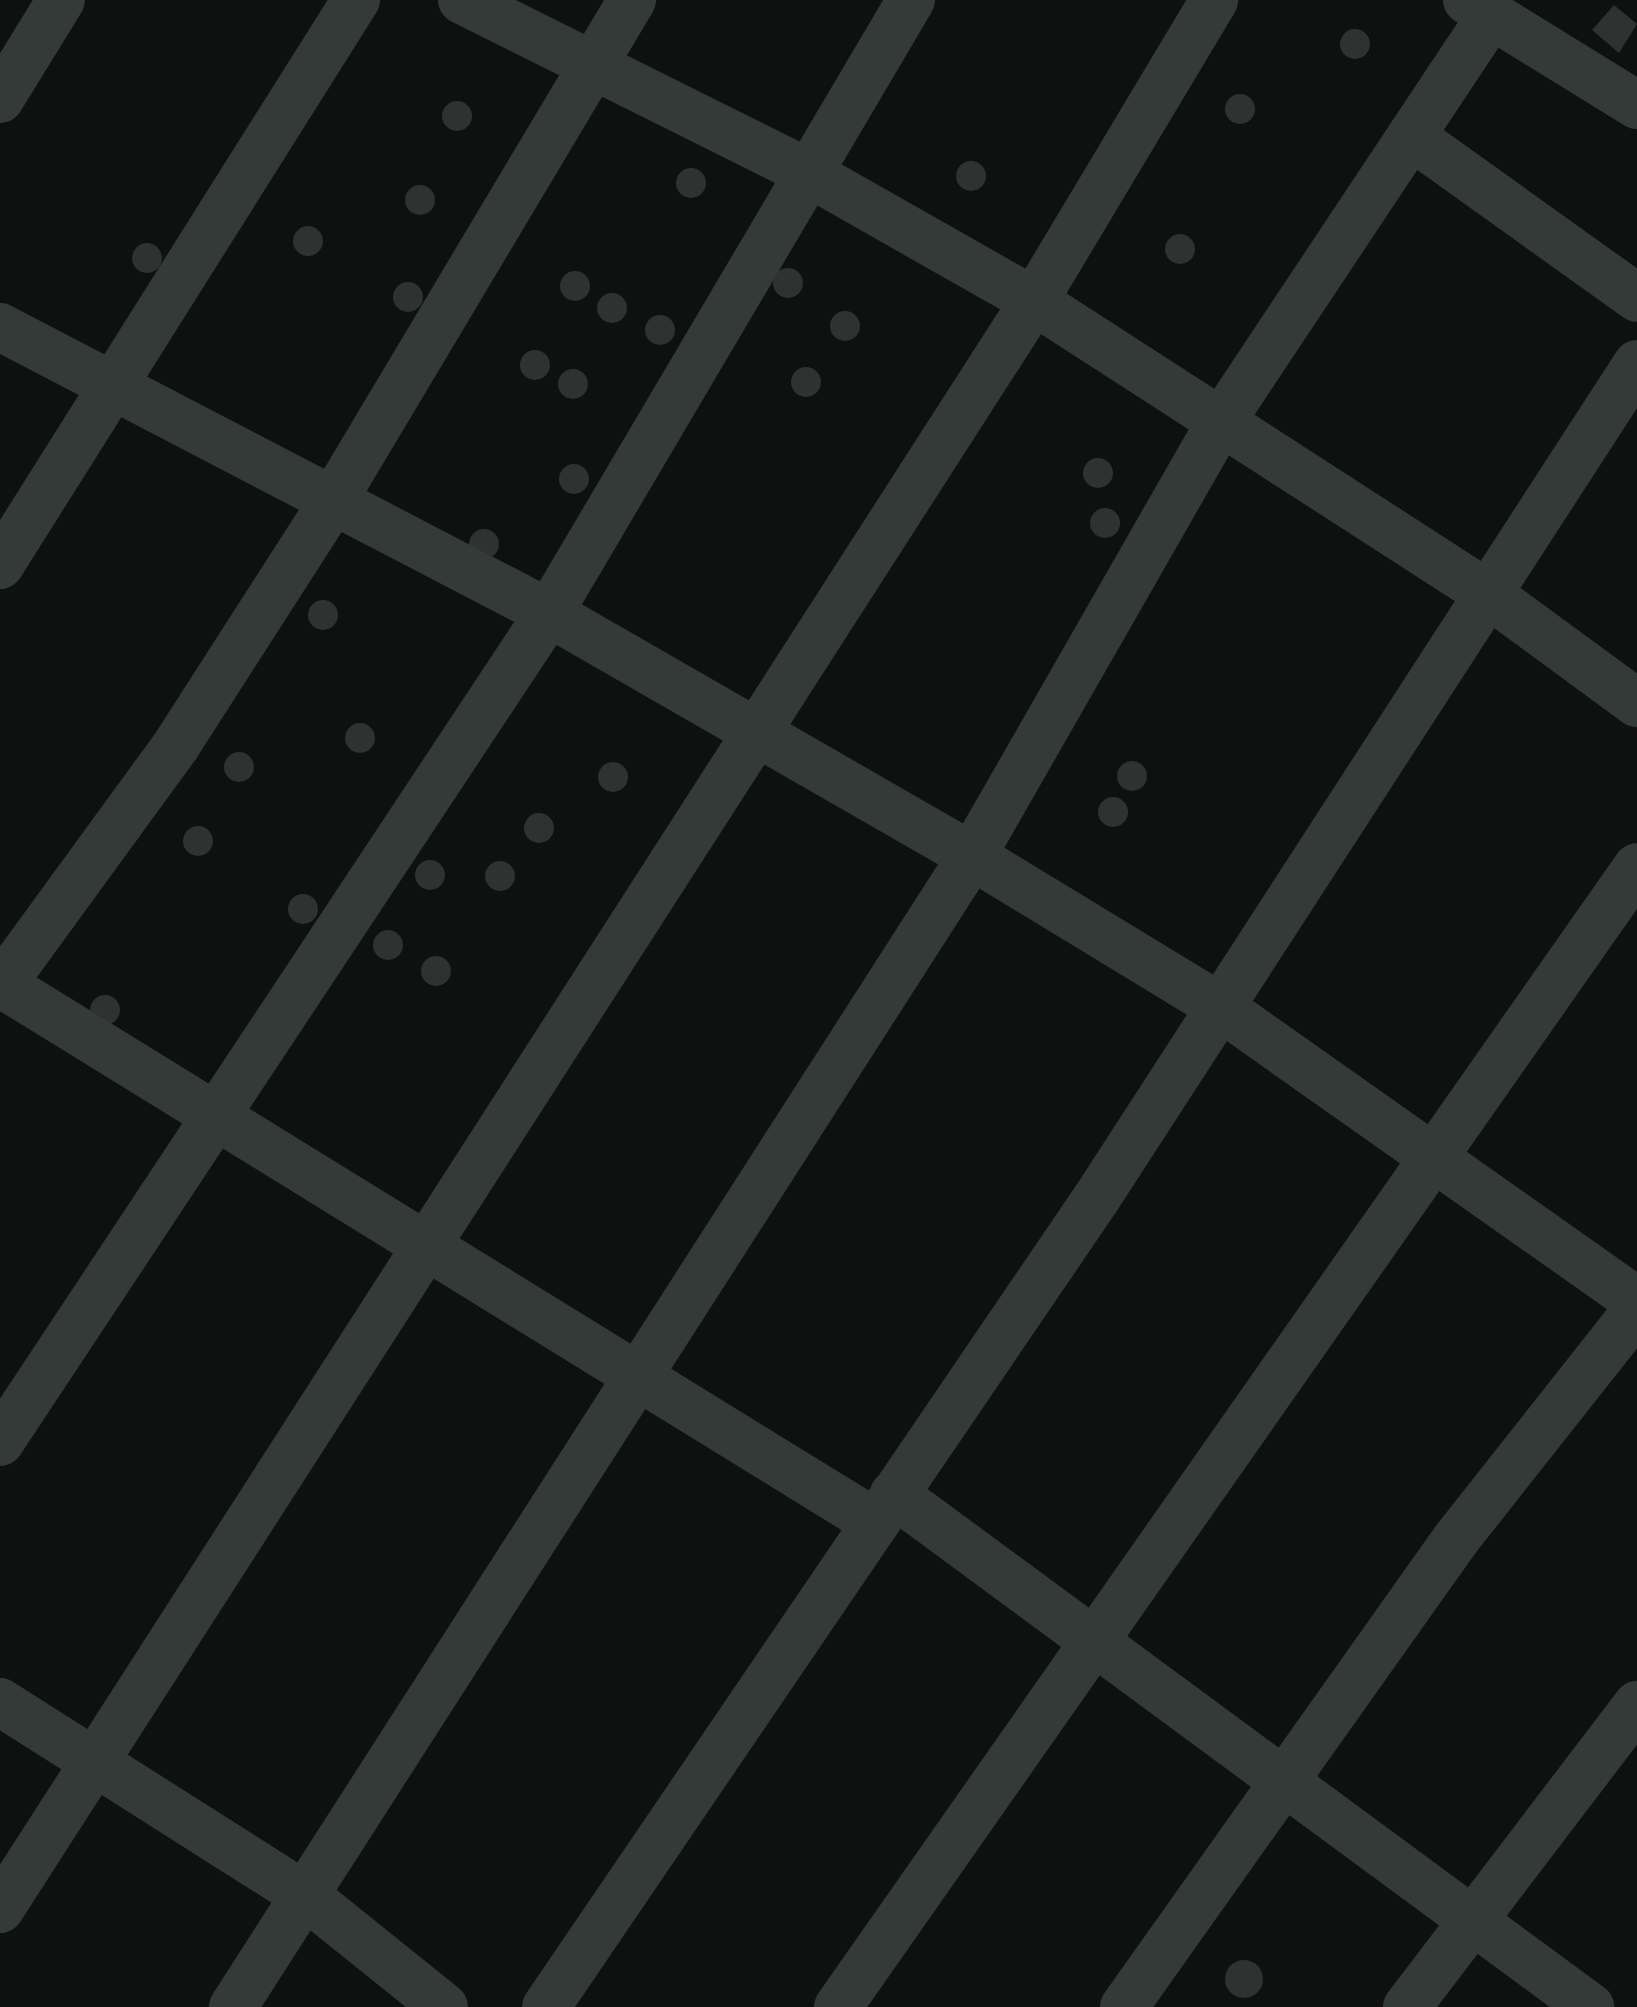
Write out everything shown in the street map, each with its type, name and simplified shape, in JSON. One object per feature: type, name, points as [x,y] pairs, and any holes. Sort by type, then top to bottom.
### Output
[{"type":"street","points":[[0,99],[61,0]]},
{"type":"street","points":[[0,565],[356,0]]},
{"type":"street","points":[[462,0],[591,70],[805,171],[1034,301],[1217,428],[1488,594],[1637,703]]},
{"type":"street","points":[[632,0],[331,504],[177,744],[0,985],[430,1242],[642,1379],[884,1508],[1090,1637],[1475,1917],[1590,2007]]},
{"type":"street","points":[[0,1442],[214,1112],[549,613],[805,171],[912,0]]},
{"type":"street","points":[[0,1909],[97,1766],[1034,301],[1214,0]]},
{"type":"street","points":[[233,2007],[642,1379],[972,856],[1217,428],[1411,136],[1478,9],[1637,105]]},
{"type":"street","points":[[1411,136],[1637,298]]},
{"type":"street","points":[[0,327],[112,390],[549,613],[756,736],[972,856],[1220,1007],[1637,1301]]},
{"type":"street","points":[[546,2007],[1220,1007],[1637,364]]},
{"type":"street","points":[[838,2007],[1090,1637],[1637,867]]},
{"type":"street","points":[[1124,2007],[1456,1539],[1637,1310]]},
{"type":"street","points":[[0,1702],[306,1896],[444,2007]]},
{"type":"street","points":[[1407,2007],[1637,1705]]},
{"type":"building","points":[[1614,5],[1637,24],[1619,53],[1592,30]]},
{"type":"building","points":[[1355,29],[1366,33],[1370,44],[1366,55],[1355,59],[1344,55],[1340,44],[1344,33]]},
{"type":"building","points":[[1240,94],[1251,98],[1255,109],[1251,120],[1240,124],[1229,120],[1225,109],[1229,98]]},
{"type":"building","points":[[457,101],[468,105],[472,116],[468,127],[457,131],[446,127],[442,116],[446,105]]},
{"type":"building","points":[[971,161],[982,165],[986,176],[982,187],[971,191],[960,187],[956,176],[960,165]]},
{"type":"building","points":[[691,168],[702,172],[706,183],[702,194],[691,198],[680,194],[676,183],[680,172]]},
{"type":"building","points":[[420,185],[431,189],[435,200],[431,211],[420,215],[409,211],[405,200],[409,189]]},
{"type":"building","points":[[308,226],[319,230],[323,241],[319,252],[308,256],[297,252],[293,241],[297,230]]},
{"type":"building","points":[[1180,234],[1191,238],[1195,249],[1191,260],[1180,264],[1169,260],[1165,249],[1169,238]]},
{"type":"building","points":[[147,243],[158,247],[162,258],[158,269],[147,273],[136,269],[132,258],[136,247]]},
{"type":"building","points":[[788,268],[799,272],[803,283],[799,294],[788,298],[777,294],[773,283],[777,272]]},
{"type":"building","points":[[575,271],[586,275],[590,286],[586,297],[575,301],[564,297],[560,286],[564,275]]},
{"type":"building","points":[[408,282],[419,286],[423,297],[419,308],[408,312],[397,308],[393,297],[397,286]]},
{"type":"building","points":[[612,293],[623,297],[627,308],[623,319],[612,323],[601,319],[597,308],[601,297]]},
{"type":"building","points":[[845,311],[856,315],[860,326],[856,337],[845,341],[834,337],[830,326],[834,315]]},
{"type":"building","points":[[660,315],[671,319],[675,330],[671,341],[660,345],[649,341],[645,330],[649,319]]},
{"type":"building","points":[[535,350],[546,354],[550,365],[546,376],[535,380],[524,376],[520,365],[524,354]]},
{"type":"building","points":[[806,367],[817,371],[821,382],[817,393],[806,397],[795,393],[791,382],[795,371]]},
{"type":"building","points":[[573,369],[584,373],[588,384],[584,395],[573,399],[562,395],[558,384],[562,373]]},
{"type":"building","points":[[1098,458],[1109,462],[1113,473],[1109,484],[1098,488],[1087,484],[1083,473],[1087,462]]},
{"type":"building","points":[[574,464],[585,468],[589,479],[585,490],[574,494],[563,490],[559,479],[563,468]]},
{"type":"building","points":[[1105,508],[1116,512],[1120,523],[1116,534],[1105,538],[1094,534],[1090,523],[1094,512]]},
{"type":"building","points":[[484,529],[494,534],[499,544],[494,554],[484,559],[474,554],[469,544],[474,534]]},
{"type":"building","points":[[323,600],[334,604],[338,615],[334,626],[323,630],[312,626],[308,615],[312,604]]},
{"type":"building","points":[[360,723],[371,727],[375,738],[371,749],[360,753],[349,749],[345,738],[349,727]]},
{"type":"building","points":[[239,752],[250,756],[254,767],[250,778],[239,782],[228,778],[224,767],[228,756]]},
{"type":"building","points":[[1132,761],[1143,765],[1147,776],[1143,787],[1132,791],[1121,787],[1117,776],[1121,765]]},
{"type":"building","points":[[613,762],[624,766],[628,777],[624,788],[613,792],[602,788],[598,777],[602,766]]},
{"type":"building","points":[[1113,797],[1124,801],[1128,812],[1124,823],[1113,827],[1102,823],[1098,812],[1102,801]]},
{"type":"building","points":[[539,813],[550,817],[554,828],[550,839],[539,843],[528,839],[524,828],[528,817]]},
{"type":"building","points":[[198,826],[209,830],[213,841],[209,852],[198,856],[187,852],[183,841],[187,830]]},
{"type":"building","points":[[430,860],[441,864],[445,875],[441,886],[430,890],[419,886],[415,875],[419,864]]},
{"type":"building","points":[[500,861],[511,865],[515,876],[511,887],[500,891],[489,887],[485,876],[489,865]]},
{"type":"building","points":[[303,894],[314,898],[318,909],[314,920],[303,924],[292,920],[288,909],[292,898]]},
{"type":"building","points":[[388,930],[399,934],[403,945],[399,956],[388,960],[377,956],[373,945],[377,934]]},
{"type":"building","points":[[436,956],[447,960],[451,971],[447,982],[436,986],[425,982],[421,971],[425,960]]},
{"type":"building","points":[[105,995],[116,999],[120,1010],[116,1021],[105,1025],[94,1021],[90,1010],[94,999]]},
{"type":"building","points":[[1244,1960],[1257,1966],[1263,1979],[1257,1992],[1244,1998],[1231,1992],[1225,1979],[1231,1966]]}]
